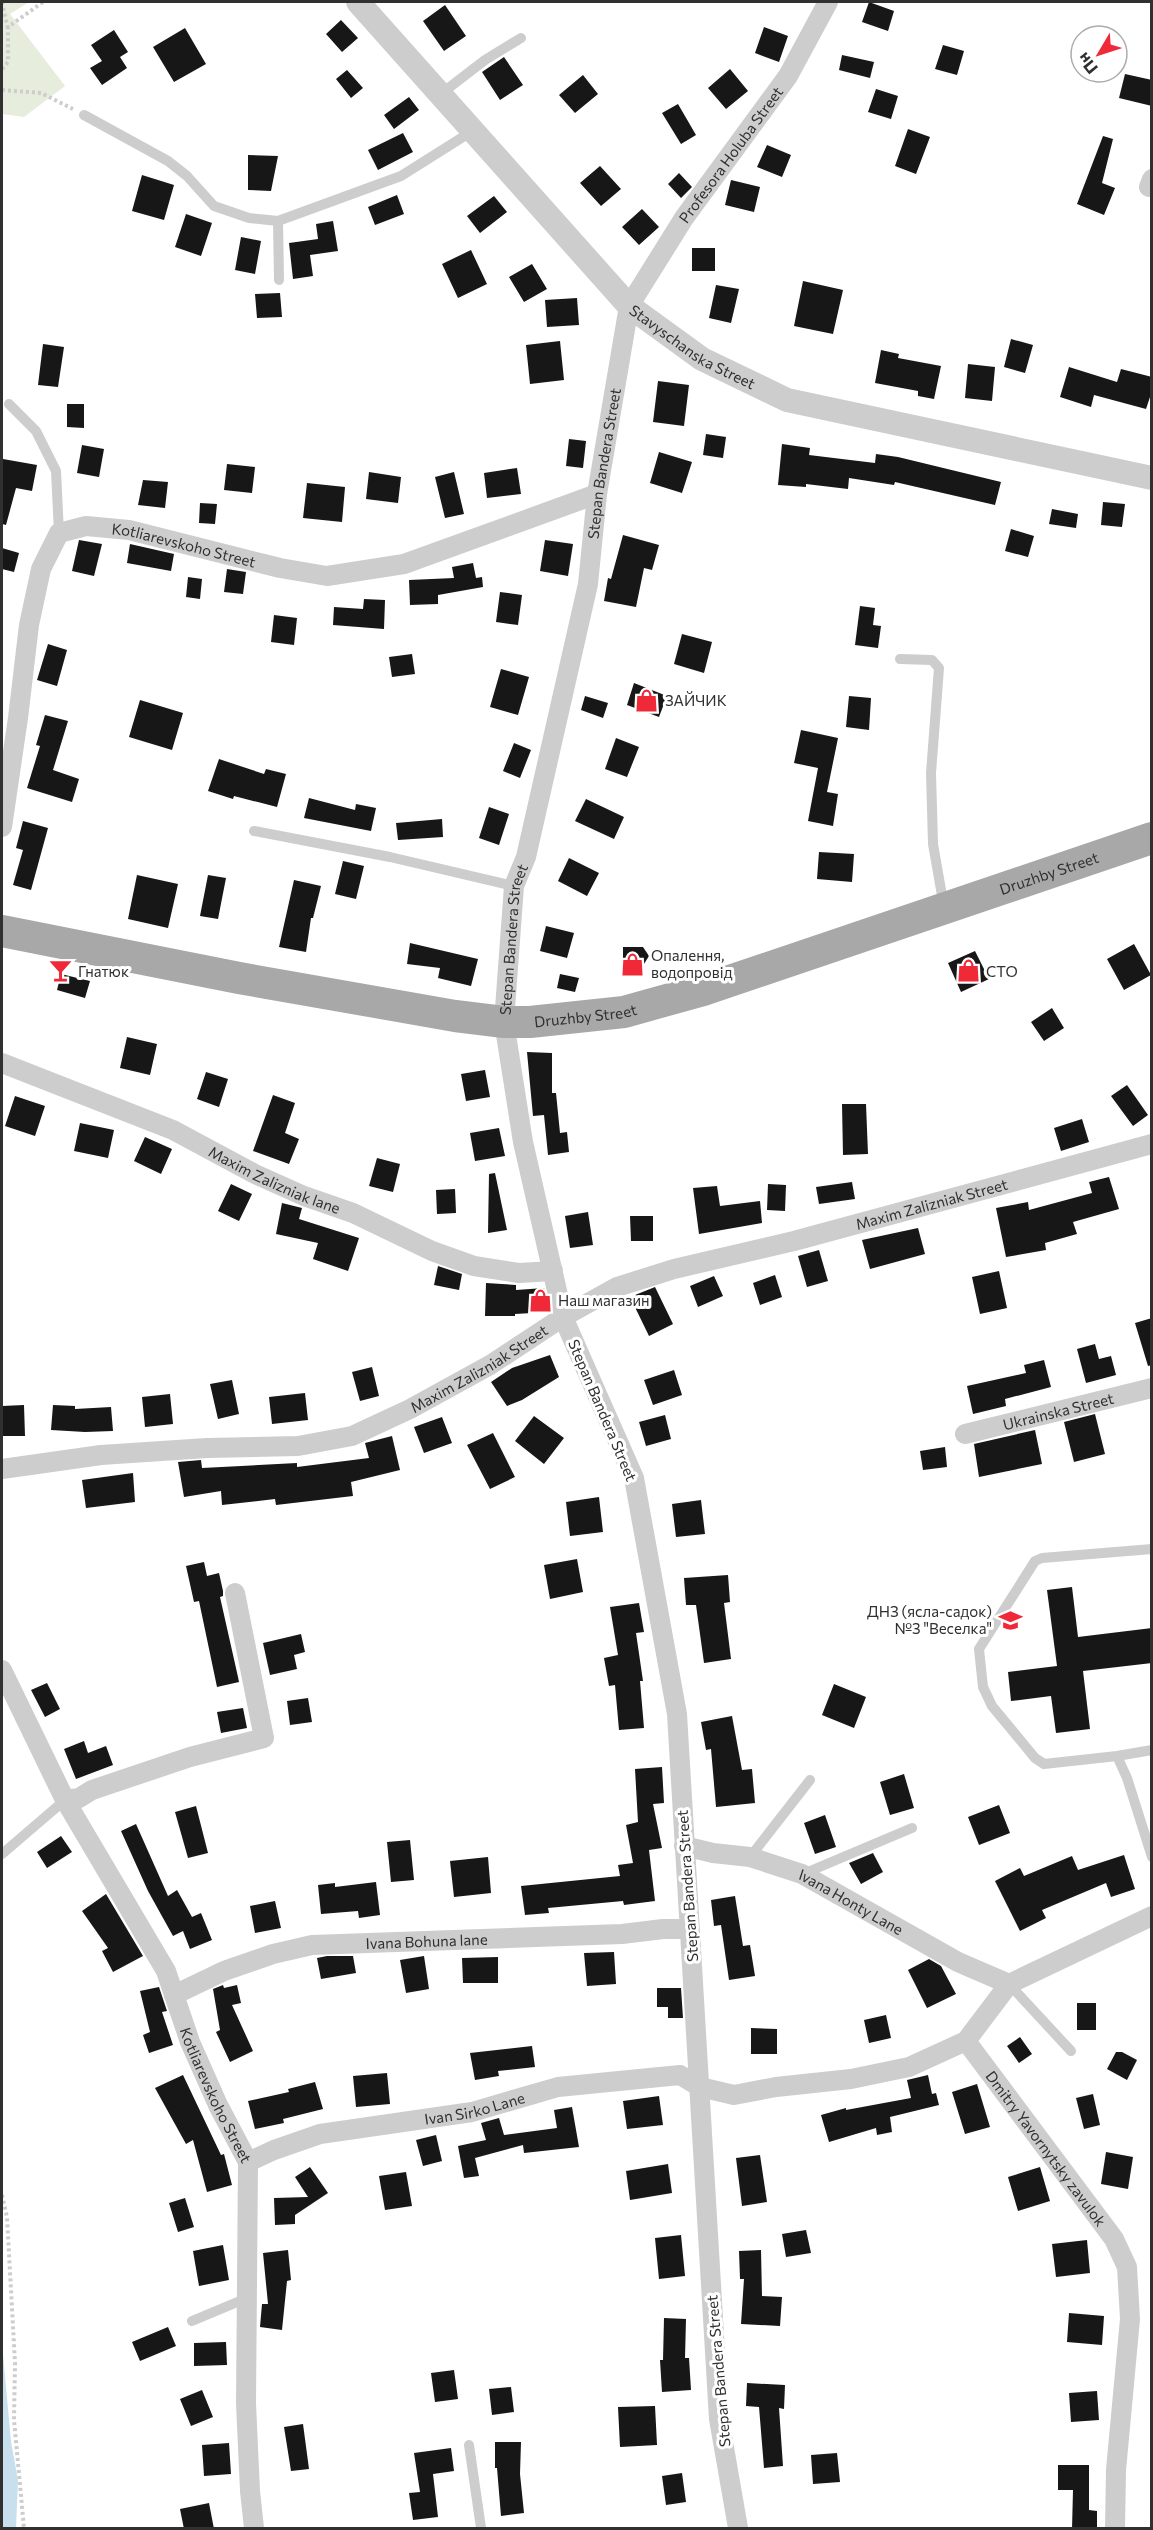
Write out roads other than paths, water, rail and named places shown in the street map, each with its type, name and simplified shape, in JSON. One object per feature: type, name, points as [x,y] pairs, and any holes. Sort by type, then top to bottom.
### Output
[{"type":"main road","name":"Druzhby Street","points":[[2,931],[240,978],[455,1016],[504,1022],[530,1022],[624,1012],[703,990],[1152,838]]},
{"type":"street","name":"Profesora Holuba Street","points":[[629,306],[684,218],[788,76],[828,2]]},
{"type":"street","name":"Stavyschanska Street","points":[[367,6],[629,306],[702,359],[788,400],[1152,478]]},
{"type":"street","name":"Stepan Bandera Street","points":[[629,306],[597,494],[588,584],[526,857],[514,886],[504,1022],[523,1142],[563,1317],[634,1478],[677,1714],[719,2419],[738,2529]]},
{"type":"street","name":"Kotliarevskoho Street","points":[[60,533],[86,525],[129,530],[280,568],[327,576],[404,564],[597,494]]},
{"type":"street","points":[[2,827],[29,625],[41,569],[60,533]]},
{"type":"street","name":"Maxim Zalizniak lane","points":[[2,1063],[173,1130],[255,1174],[304,1196],[352,1213],[432,1251],[474,1266],[519,1273],[553,1271]]},
{"type":"street","name":"Maxim Zalizniak Street","points":[[2,1469],[101,1455],[207,1448],[298,1446],[352,1436],[410,1409],[490,1365],[563,1317],[617,1287],[674,1269],[794,1240],[1152,1144]]},
{"type":"street","name":"Ukrainska Street","points":[[965,1434],[1152,1388]]},
{"type":"street","points":[[65,1800],[79,1798],[101,1787],[190,1757],[264,1738],[235,1593]]},
{"type":"street","name":"Kotliarevskoho Street","points":[[2,1670],[65,1800],[166,1971],[190,2042],[218,2105],[248,2162],[247,2414],[254,2529]]},
{"type":"street","name":"Ivana Honty Lane","points":[[684,1846],[713,1853],[750,1857],[802,1874],[958,1962],[1009,1984]]},
{"type":"street","points":[[700,2087],[734,2095],[776,2087],[851,2079],[909,2067],[966,2041],[1009,1984],[1152,1916]]},
{"type":"street","name":"Ivana Bohuna lane","points":[[174,1995],[224,1971],[273,1954],[312,1945],[622,1934],[663,1929],[689,1929]]},
{"type":"street","name":"Dmitry Yavornytsky zavulok","points":[[966,2041],[1114,2239],[1127,2267],[1130,2319],[1116,2470],[1115,2529]]},
{"type":"street","name":"Ivan Sirko Lane","points":[[248,2162],[320,2134],[472,2112],[558,2087],[606,2080],[680,2075],[700,2087]]},
{"type":"lane","points":[[441,93],[485,60],[521,38]]},
{"type":"lane","points":[[84,115],[168,162],[187,176],[214,206],[249,218],[278,221],[401,176],[474,130]]},
{"type":"lane","points":[[278,221],[279,280]]},
{"type":"lane","points":[[9,404],[36,431],[56,471],[60,533]]},
{"type":"lane","points":[[900,659],[932,660],[939,668],[931,773],[933,844],[944,908]]},
{"type":"lane","points":[[254,831],[390,857],[514,886]]},
{"type":"lane","points":[[1152,1549],[1042,1558],[1035,1561],[979,1649],[983,1687],[992,1706],[1035,1758],[1044,1764],[1152,1750]]},
{"type":"lane","points":[[1117,1756],[1152,1857]]},
{"type":"lane","points":[[750,1857],[810,1780]]},
{"type":"lane","points":[[2,1854],[65,1800]]},
{"type":"lane","points":[[802,1874],[912,1828]]},
{"type":"lane","points":[[1009,1984],[1071,2051]]},
{"type":"lane","points":[[192,2321],[248,2298]]},
{"type":"lane","points":[[469,2445],[481,2529]]},
{"type":"water","points":[[2,2344],[11,2441],[18,2481],[16,2528],[2,2528]]},
{"type":"place","name":"ЗАЙЧИК","points":[[647,700]]},
{"type":"place","name":"Опалення, водопровід","points":[[633,964]]},
{"type":"place","name":"Гнатюк","points":[[60,971]]},
{"type":"place","name":"СТО","points":[[968,971]]},
{"type":"place","name":"Наш магазин","points":[[540,1300]]},
{"type":"place","name":"ДНЗ (ясла-садок) №3 \"Веселка\"","points":[[1010,1620]]}]
